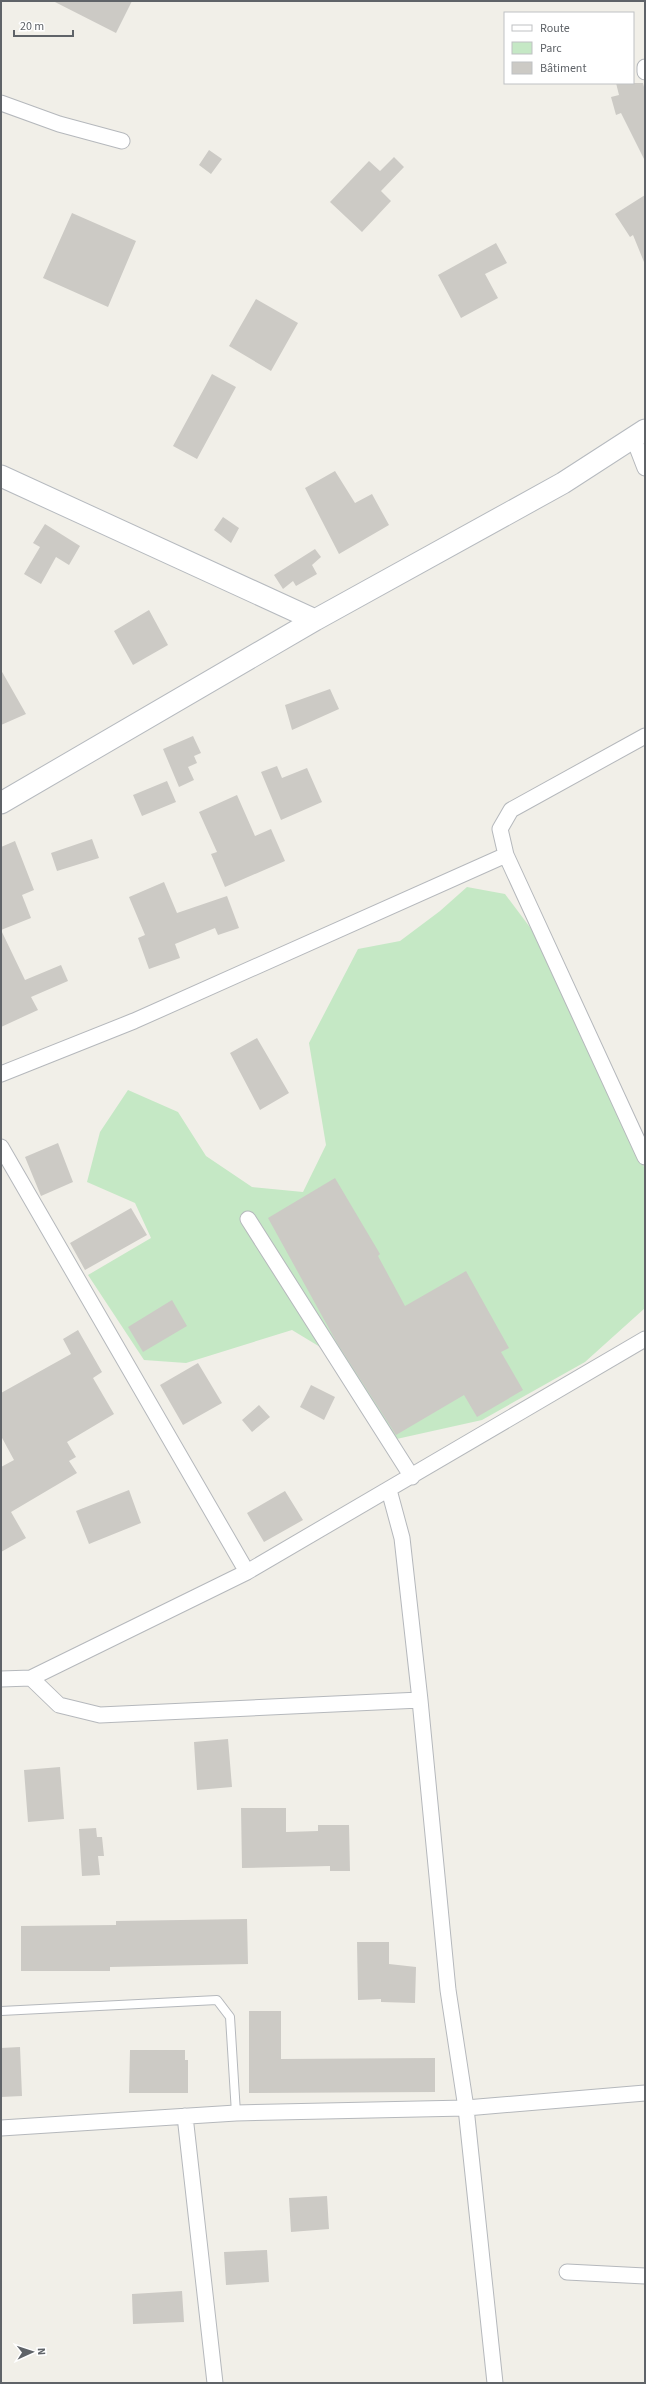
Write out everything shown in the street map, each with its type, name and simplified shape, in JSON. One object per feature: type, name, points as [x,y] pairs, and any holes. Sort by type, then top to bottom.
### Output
[{"type":"main road","points":[[1,803],[315,620],[563,483],[639,434]]},
{"type":"main road","points":[[1,476],[315,620]]},
{"type":"street","points":[[645,67],[645,72]]},
{"type":"street","points":[[1,103],[59,124],[122,141]]},
{"type":"street","points":[[639,434],[645,468]]},
{"type":"street","points":[[645,736],[511,810],[500,829],[506,856],[645,1157]]},
{"type":"street","points":[[1,1074],[141,1018],[506,856]]},
{"type":"street","points":[[1,1147],[247,1572]]},
{"type":"street","points":[[248,1218],[412,1477]]},
{"type":"street","points":[[1,1679],[31,1678],[247,1572],[412,1477],[645,1338]]},
{"type":"street","points":[[389,1490],[402,1538],[420,1700],[448,1990],[466,2108],[495,2383]]},
{"type":"street","points":[[31,1678],[59,1705],[100,1715],[420,1700]]},
{"type":"street","points":[[1,2128],[236,2113],[466,2108],[645,2093]]},
{"type":"street","points":[[185,2116],[214,2383]]},
{"type":"street","points":[[567,2272],[645,2276]]},
{"type":"lane","points":[[1,2010],[217,2000],[230,2017],[236,2113]]},
{"type":"green space","points":[[467,887],[505,894],[544,946],[580,1035],[645,1169],[645,1308],[585,1362],[482,1420],[392,1440],[335,1356],[292,1330],[186,1363],[144,1360],[88,1275],[151,1238],[135,1203],[87,1182],[100,1132],[128,1090],[178,1112],[206,1156],[252,1187],[303,1192],[326,1145],[309,1043],[358,949],[400,941],[440,911]]},
{"type":"building","points":[[53,1],[132,1],[116,33]]},
{"type":"building","points":[[643,83],[645,91],[645,161],[621,113],[616,115],[611,97],[619,95],[616,84]]},
{"type":"building","points":[[209,150],[222,159],[211,174],[199,165]]},
{"type":"building","points":[[394,157],[404,167],[381,191],[391,201],[362,232],[330,202],[369,161],[380,171]]},
{"type":"building","points":[[645,195],[644,262],[633,235],[630,237],[615,214]]},
{"type":"building","points":[[72,213],[136,241],[108,307],[43,278]]},
{"type":"building","points":[[496,243],[507,263],[485,274],[498,298],[461,318],[438,275]]},
{"type":"building","points":[[256,299],[298,323],[271,371],[229,346]]},
{"type":"building","points":[[212,374],[236,387],[197,459],[173,446]]},
{"type":"building","points":[[335,471],[355,503],[372,494],[389,525],[339,554],[305,488]]},
{"type":"building","points":[[223,517],[239,528],[231,543],[214,530]]},
{"type":"building","points":[[45,524],[80,546],[69,565],[56,557],[41,584],[24,574],[40,547],[33,543]]},
{"type":"building","points":[[315,549],[321,557],[312,565],[317,574],[296,586],[293,581],[283,589],[274,575]]},
{"type":"building","points":[[149,610],[168,645],[133,665],[114,631]]},
{"type":"building","points":[[1,670],[26,714],[1,725]]},
{"type":"building","points":[[330,689],[339,709],[292,730],[285,705]]},
{"type":"building","points":[[193,736],[201,753],[194,756],[197,763],[188,767],[194,780],[179,787],[163,749]]},
{"type":"building","points":[[277,766],[282,778],[307,768],[322,802],[281,820],[261,772]]},
{"type":"building","points":[[167,781],[176,802],[142,816],[133,795]]},
{"type":"building","points":[[237,795],[255,836],[271,829],[285,861],[225,887],[211,854],[217,852],[199,812]]},
{"type":"building","points":[[92,839],[99,858],[57,871],[51,853]]},
{"type":"building","points":[[15,841],[34,890],[22,895],[31,918],[1,930],[1,847]]},
{"type":"building","points":[[164,882],[177,913],[227,896],[239,928],[218,935],[215,928],[175,944],[180,958],[149,969],[138,938],[145,935],[129,897]]},
{"type":"building","points":[[1,930],[25,980],[61,965],[68,981],[31,997],[38,1010],[1,1027]]},
{"type":"building","points":[[257,1038],[289,1093],[260,1110],[230,1053]]},
{"type":"building","points":[[58,1143],[73,1182],[41,1196],[25,1157]]},
{"type":"building","points":[[335,1178],[380,1254],[378,1256],[405,1306],[466,1271],[509,1348],[501,1352],[523,1390],[477,1417],[464,1395],[396,1435],[337,1343],[268,1218]]},
{"type":"building","points":[[131,1208],[147,1235],[85,1270],[70,1243]]},
{"type":"building","points":[[172,1300],[187,1326],[143,1352],[128,1327]]},
{"type":"building","points":[[78,1330],[102,1372],[93,1378],[114,1414],[67,1442],[76,1457],[69,1461],[77,1473],[11,1512],[26,1538],[1,1552],[1,1467],[14,1460],[1,1436],[1,1393],[71,1354],[63,1339]]},
{"type":"building","points":[[198,1363],[222,1403],[183,1425],[160,1385]]},
{"type":"building","points":[[311,1385],[335,1397],[324,1420],[300,1407]]},
{"type":"building","points":[[259,1405],[270,1417],[252,1432],[242,1420]]},
{"type":"building","points":[[129,1490],[141,1523],[89,1544],[76,1511]]},
{"type":"building","points":[[285,1491],[303,1520],[264,1542],[247,1513]]},
{"type":"building","points":[[228,1739],[232,1787],[197,1790],[194,1742]]},
{"type":"building","points":[[60,1767],[64,1819],[28,1822],[24,1770]]},
{"type":"building","points":[[241,1808],[286,1808],[286,1832],[318,1831],[318,1825],[349,1825],[350,1871],[330,1871],[330,1866],[242,1868]]},
{"type":"building","points":[[96,1828],[97,1837],[102,1837],[104,1856],[98,1856],[100,1875],[82,1876],[79,1829]]},
{"type":"building","points":[[247,1919],[248,1964],[110,1967],[110,1971],[21,1971],[21,1926],[116,1925],[116,1921]]},
{"type":"building","points":[[357,1942],[389,1942],[389,1964],[416,1967],[415,2003],[381,2002],[381,1999],[358,2000]]},
{"type":"building","points":[[249,2011],[281,2011],[281,2059],[435,2058],[435,2092],[249,2093]]},
{"type":"building","points":[[20,2047],[22,2096],[1,2097],[1,2048]]},
{"type":"building","points":[[130,2050],[185,2050],[185,2060],[188,2060],[188,2093],[129,2093]]},
{"type":"building","points":[[327,2196],[329,2229],[291,2232],[289,2198]]},
{"type":"building","points":[[267,2250],[269,2282],[226,2285],[224,2252]]},
{"type":"building","points":[[182,2291],[184,2322],[133,2324],[132,2294]]}]
